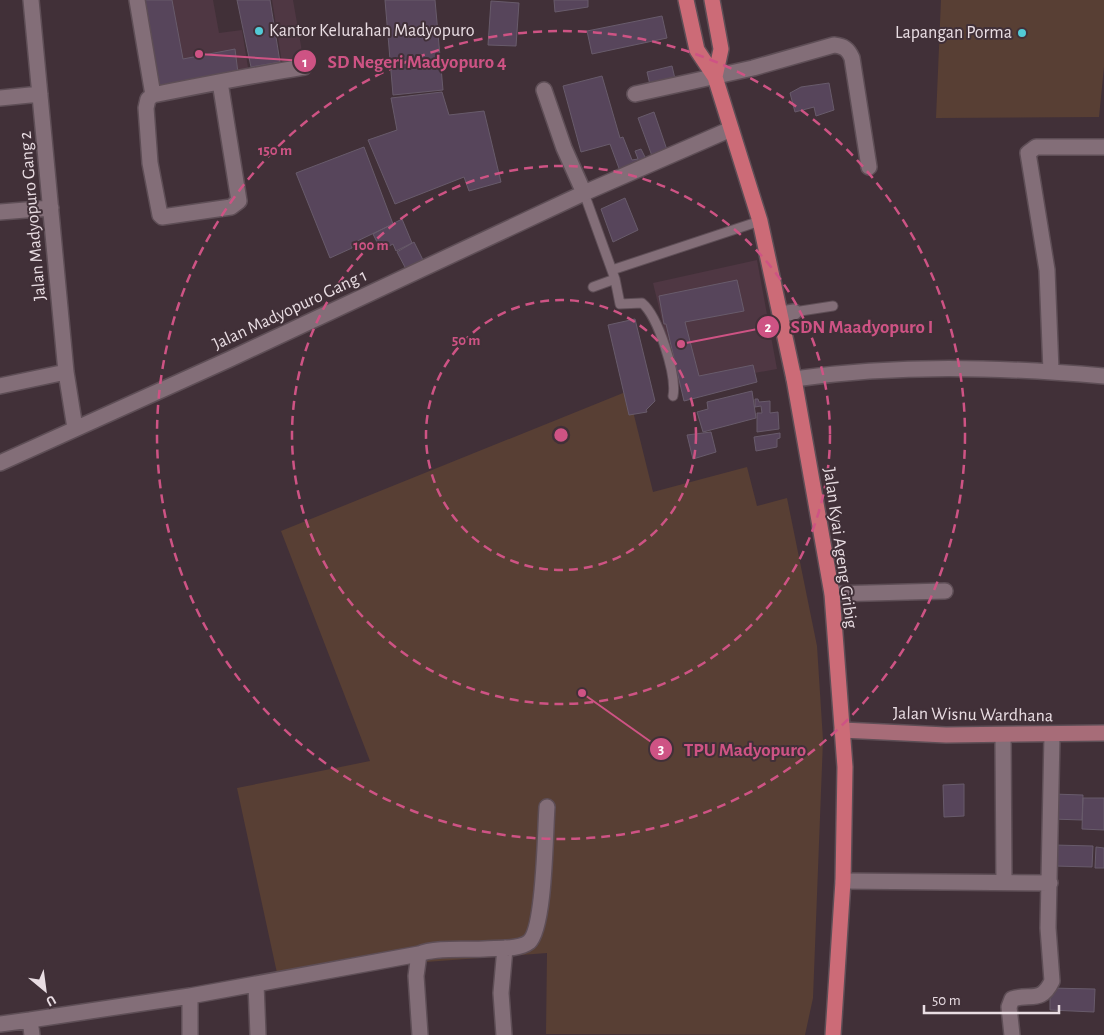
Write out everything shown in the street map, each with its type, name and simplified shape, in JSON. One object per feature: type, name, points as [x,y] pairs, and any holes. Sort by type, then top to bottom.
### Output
[{"type":"main road","name":"Jalan Kyai Ageng Gribig","points":[[686,0],[697,50],[715,77],[787,313],[794,379],[832,594],[844,768],[843,881],[833,1035]]},
{"type":"main road","name":"Jalan Kyai Ageng Gribig","points":[[712,0],[721,49],[715,77]]},
{"type":"street","name":"Jalan Madyopuro Gang 2","points":[[31,0],[66,372],[75,428]]},
{"type":"street","points":[[136,0],[153,95]]},
{"type":"street","points":[[635,94],[715,77],[834,45],[841,45],[848,50],[852,58],[869,167]]},
{"type":"street","points":[[220,82],[238,201],[231,207],[162,217],[160,215],[150,163],[146,108],[148,99],[153,95],[220,82],[304,67]]},
{"type":"street","points":[[544,90],[564,148],[584,193]]},
{"type":"street","points":[[0,98],[40,94]]},
{"type":"street","name":"Jalan Madyopuro Gang 1","points":[[0,463],[230,359],[584,193],[731,128]]},
{"type":"street","points":[[1051,371],[1048,270],[1028,153],[1036,147],[1104,147]]},
{"type":"street","points":[[0,212],[51,208]]},
{"type":"street","points":[[794,379],[922,367],[984,367],[1104,376]]},
{"type":"street","points":[[0,386],[66,372]]},
{"type":"street","points":[[832,594],[945,591]]},
{"type":"street","name":"Jalan Wisnu Wardhana","points":[[842,730],[1004,736],[1104,734]]},
{"type":"street","points":[[1004,736],[1004,882]]},
{"type":"street","points":[[1012,1035],[1009,1006],[1012,999],[1038,997],[1048,988],[1052,980],[1048,928],[1052,736]]},
{"type":"street","points":[[0,1024],[31,1027],[419,954],[505,948],[527,943],[533,938],[538,924],[547,807]]},
{"type":"street","points":[[843,881],[1050,883]]},
{"type":"street","points":[[504,1035],[501,993],[505,948]]},
{"type":"street","points":[[419,954],[416,976],[420,1035]]},
{"type":"street","points":[[256,984],[258,1035]]},
{"type":"street","points":[[190,1035],[191,998]]},
{"type":"lane","points":[[584,193],[615,279],[620,304],[642,302],[649,309],[667,354],[674,381],[673,396]]},
{"type":"lane","points":[[612,270],[760,221]]},
{"type":"lane","points":[[593,287],[615,279]]},
{"type":"lane","points":[[787,313],[833,306]]},
{"type":"shaded area","points":[[141,0],[213,0],[219,33],[242,30],[249,74],[159,92]]},
{"type":"shaded area","points":[[272,0],[293,0],[304,63],[283,69]]},
{"type":"shaded area","name":"Lapangan Porma","points":[[941,0],[1104,0],[1104,67],[1099,117],[936,118]]},
{"type":"shaded area","points":[[757,260],[777,369],[678,387],[653,283]]},
{"type":"shaded area","points":[[628,391],[653,492],[747,467],[757,506],[787,498],[817,646],[823,740],[813,998],[805,1035],[546,1034],[547,953],[277,973],[237,788],[370,761],[281,531]]},
{"type":"building","points":[[142,0],[172,0],[183,59],[235,49],[238,73],[159,91]]},
{"type":"building","name":"Kantor Kelurahan Madyopuro","points":[[237,0],[270,0],[280,62],[251,67]]},
{"type":"building","points":[[385,0],[435,0],[443,90],[393,95]]},
{"type":"building","points":[[554,0],[588,0],[588,7],[555,12]]},
{"type":"building","points":[[491,1],[519,3],[516,46],[488,45]]},
{"type":"building","points":[[662,16],[667,38],[592,54],[587,31]]},
{"type":"building","points":[[672,66],[676,83],[651,89],[647,72]]},
{"type":"building","points":[[602,76],[620,138],[623,137],[632,160],[638,159],[635,151],[641,149],[646,159],[620,171],[610,144],[581,152],[563,86]]},
{"type":"building","points":[[829,83],[834,110],[816,116],[814,107],[795,112],[790,93],[801,87]]},
{"type":"building","points":[[442,92],[449,115],[484,111],[501,182],[469,191],[464,177],[395,204],[368,140],[397,130],[391,98]]},
{"type":"building","points":[[654,112],[667,150],[652,156],[638,118]]},
{"type":"building","points":[[364,147],[393,224],[351,244],[352,248],[330,258],[296,173]]},
{"type":"building","points":[[625,198],[638,230],[613,242],[601,209]]},
{"type":"building","points":[[402,219],[412,243],[396,251],[393,244],[381,250],[373,234]]},
{"type":"building","points":[[414,242],[423,260],[406,269],[397,252]]},
{"type":"building","points":[[737,280],[744,311],[685,322],[699,376],[753,365],[757,382],[684,401],[666,324],[664,324],[659,296]]},
{"type":"building","points":[[635,319],[655,401],[646,410],[647,412],[629,415],[608,325]]},
{"type":"building","points":[[752,391],[756,418],[703,432],[697,412],[708,409],[707,402]]},
{"type":"building","points":[[755,399],[758,399],[759,402],[770,401],[770,413],[778,412],[779,429],[757,432],[757,413],[762,413],[761,406],[755,407]]},
{"type":"building","points":[[711,432],[716,452],[693,459],[687,435]]},
{"type":"building","points":[[780,433],[780,438],[777,439],[777,447],[756,451],[754,437]]},
{"type":"building","points":[[964,784],[964,816],[944,817],[943,785]]},
{"type":"building","points":[[1053,794],[1083,795],[1082,820],[1052,819]]},
{"type":"building","points":[[1083,798],[1104,798],[1104,830],[1082,829]]},
{"type":"building","points":[[1054,845],[1093,846],[1092,867],[1054,866]]},
{"type":"building","points":[[1096,847],[1104,848],[1104,868],[1095,868]]},
{"type":"building","points":[[1050,988],[1095,989],[1094,1012],[1050,1010]]},
{"type":"place","name":"Kantor Kelurahan Madyopuro","points":[[259,31]]},
{"type":"place","name":"Lapangan Porma","points":[[1022,33]]},
{"type":"place","name":"SD Negeri Madyopuro 4","points":[[199,54]]},
{"type":"place","name":"SDN Maadyopuro I","points":[[681,344]]},
{"type":"place","name":"TPU Madyopuro","points":[[582,693]]}]
